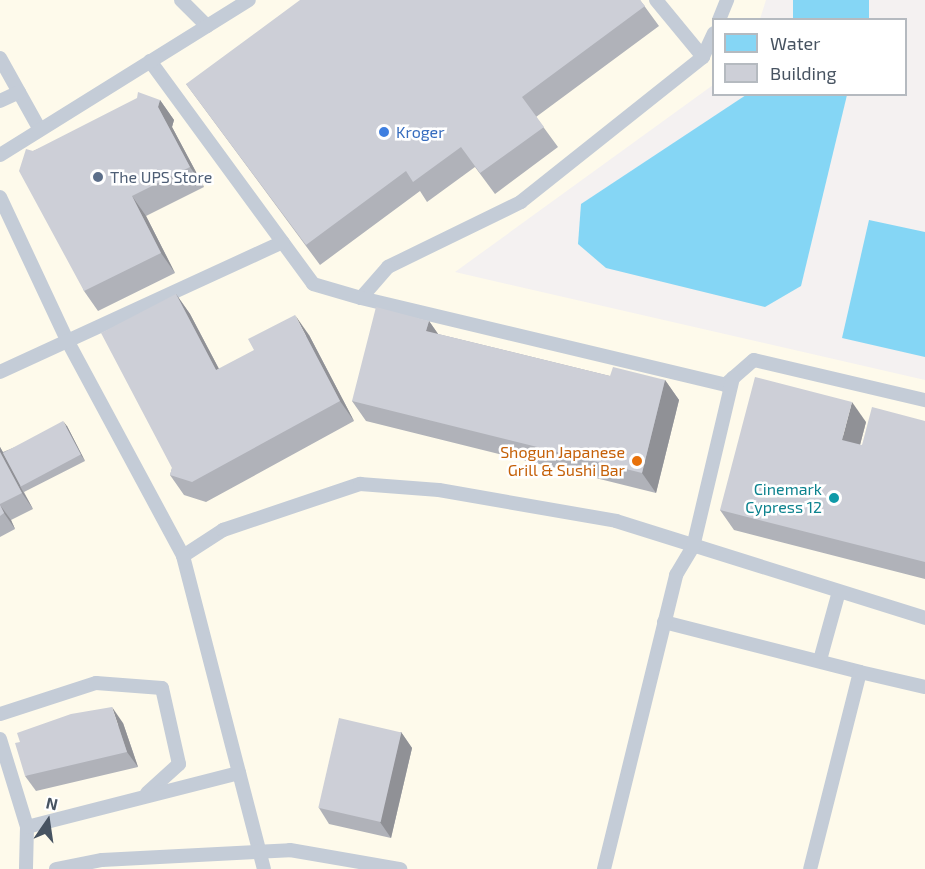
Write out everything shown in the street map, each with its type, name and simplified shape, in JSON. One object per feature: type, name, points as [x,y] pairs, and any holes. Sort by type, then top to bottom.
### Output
[{"type":"lane","points":[[181,0],[207,26]]},
{"type":"lane","points":[[0,155],[249,0]]},
{"type":"lane","points":[[656,0],[704,57]]},
{"type":"lane","points":[[720,18],[727,0]]},
{"type":"lane","points":[[361,298],[388,267],[521,202],[704,57],[712,38]]},
{"type":"lane","points":[[0,58],[40,130]]},
{"type":"lane","points":[[150,61],[314,284],[361,298],[725,385],[754,360],[925,400]]},
{"type":"lane","points":[[0,101],[19,92]]},
{"type":"lane","points":[[0,197],[68,342],[183,556],[264,869]]},
{"type":"lane","points":[[0,372],[282,242]]},
{"type":"lane","points":[[604,869],[676,575],[693,547],[733,378]]},
{"type":"lane","points":[[183,556],[223,530],[360,484],[439,490],[616,521],[838,594],[925,618]]},
{"type":"lane","points":[[820,660],[838,594]]},
{"type":"lane","points":[[664,622],[925,687]]},
{"type":"lane","points":[[810,869],[860,672]]},
{"type":"lane","points":[[0,714],[96,683],[162,688],[179,764],[147,793]]},
{"type":"lane","points":[[0,739],[27,826],[26,869]]},
{"type":"lane","points":[[27,826],[147,793],[239,772]]},
{"type":"lane","points":[[56,869],[102,860],[313,851],[400,869]]},
{"type":"lane","points":[[166,869],[202,857]]},
{"type":"shaded area","points":[[0,0],[766,0],[760,18],[712,18],[712,86],[455,272],[925,380],[925,869],[0,869]]},
{"type":"water","points":[[793,0],[869,0],[869,18],[793,18]]},
{"type":"water","points":[[744,96],[847,96],[801,286],[765,307],[606,268],[578,244],[581,204]]},
{"type":"water","points":[[869,220],[925,232],[925,357],[842,338]]},
{"type":"building","name":"Kroger","points":[[300,0],[640,0],[645,6],[522,97],[544,127],[480,173],[461,147],[413,182],[406,171],[306,245],[186,84]]},
{"type":"building","points":[[138,92],[160,100],[158,107],[190,167],[132,196],[161,253],[84,291],[19,171],[26,149],[33,151],[137,98]]},
{"type":"building","points":[[176,294],[216,370],[254,350],[248,339],[295,315],[340,401],[192,482],[170,475],[172,468],[101,333]]},
{"type":"building","points":[[376,307],[429,321],[426,331],[610,376],[613,367],[665,380],[642,473],[352,401]]},
{"type":"building","name":"Cinemark Cypress 12","points":[[755,377],[852,402],[842,440],[862,445],[872,407],[925,421],[925,562],[720,510]]},
{"type":"building","points":[[63,421],[81,455],[21,486],[3,453]]},
{"type":"building","points":[[0,452],[22,493],[0,504]]},
{"type":"building","points":[[112,707],[127,752],[25,776],[15,743],[20,742],[17,733],[71,714]]},
{"type":"building","points":[[339,718],[401,732],[381,822],[318,808]]},
{"type":"place","name":"Kroger","points":[[384,132]]},
{"type":"place","name":"The UPS Store","points":[[98,177]]},
{"type":"place","name":"Shogun Japanese Grill & Sushi Bar","points":[[637,461]]},
{"type":"place","name":"Cinemark Cypress 12","points":[[834,498]]}]
